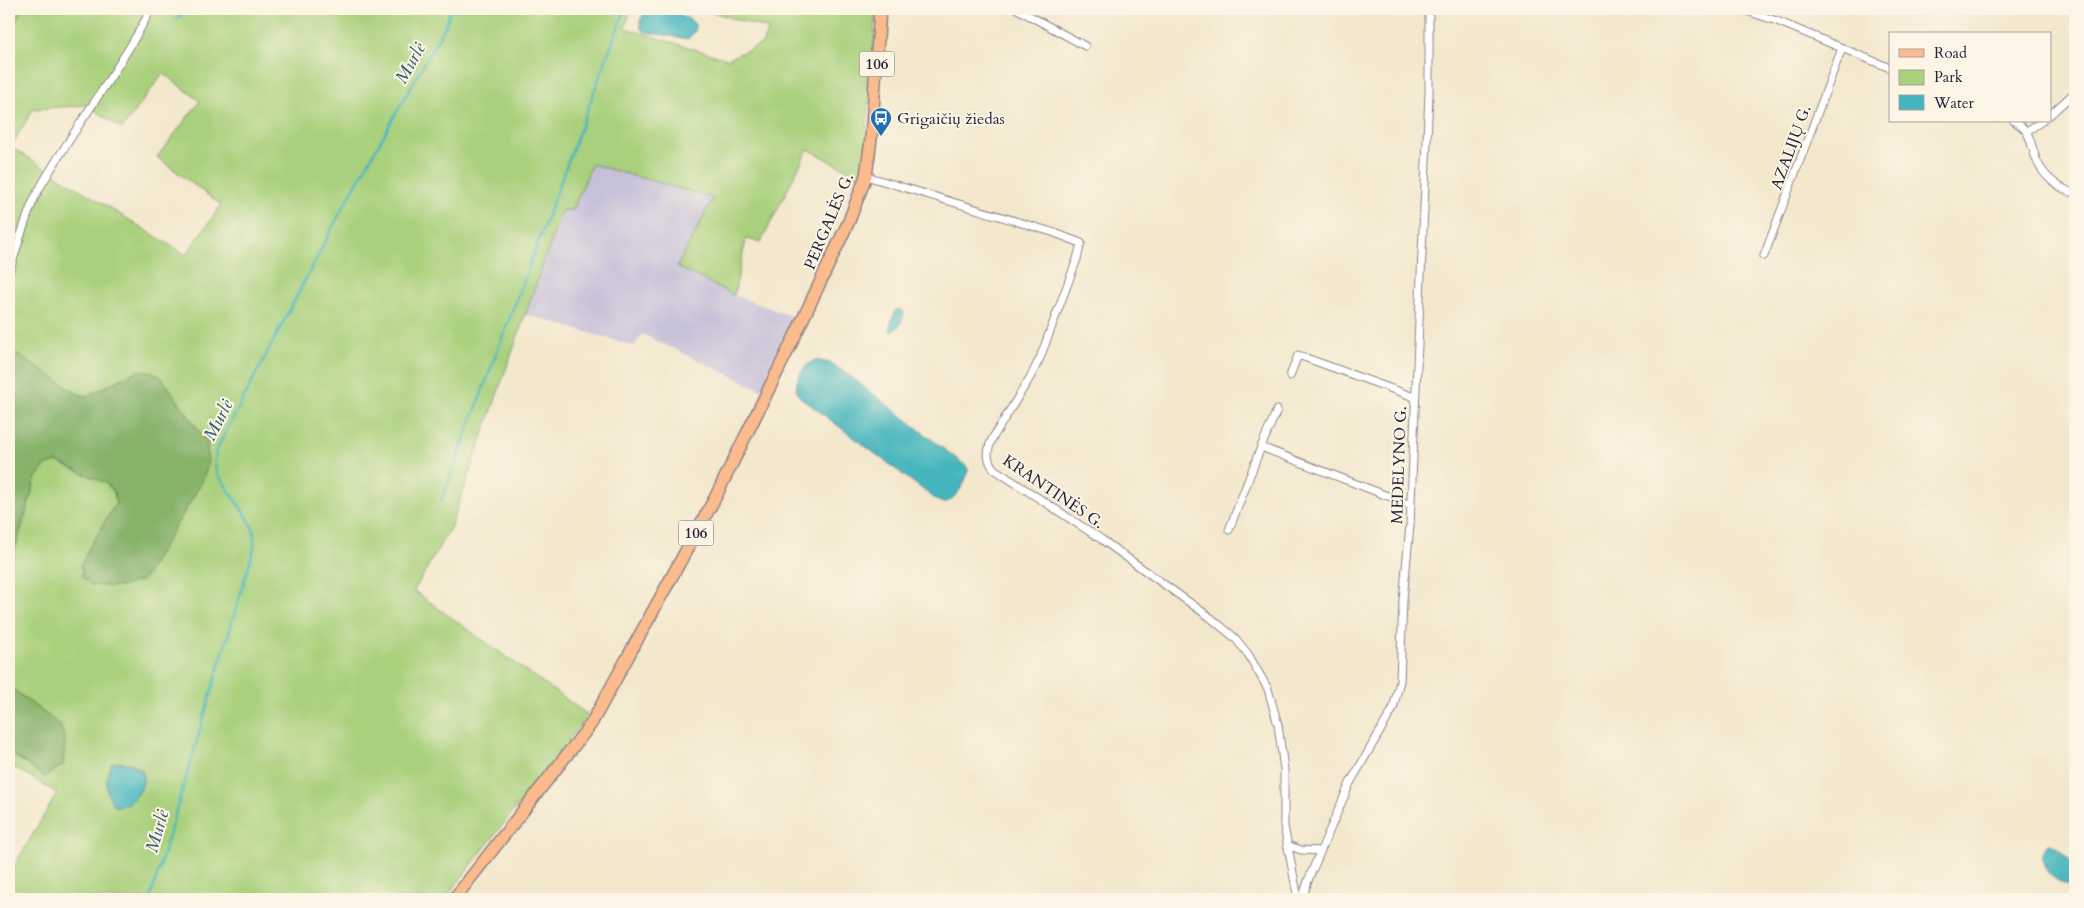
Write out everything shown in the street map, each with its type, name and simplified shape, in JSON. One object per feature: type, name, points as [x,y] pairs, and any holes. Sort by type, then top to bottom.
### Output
[{"type":"main road","name":"PERGALĖS G.","points":[[454,899],[591,724],[715,498],[849,221],[866,176],[872,139],[880,9]]},
{"type":"street","points":[[9,272],[36,195],[81,121],[136,37],[151,9]]},
{"type":"street","points":[[1017,9],[1085,46]]},
{"type":"street","name":"MEDELYNO G.","points":[[1300,899],[1350,783],[1393,709],[1400,681],[1403,600],[1411,505],[1414,397],[1429,94],[1429,9]]},
{"type":"street","points":[[1741,9],[1776,21],[1889,68]]},
{"type":"street","name":"AZALIJŲ G.","points":[[1764,256],[1842,48]]},
{"type":"street","points":[[2052,113],[2075,92]]},
{"type":"street","points":[[2015,122],[2027,131],[2042,170],[2058,185],[2075,194]]},
{"type":"street","points":[[2027,131],[2040,122]]},
{"type":"street","name":"KRANTINĖS G.","points":[[866,176],[1052,232],[1081,243],[1077,259],[1040,358],[992,439],[988,448],[988,460],[994,469],[1100,539],[1211,618],[1234,638],[1248,654],[1268,689],[1278,726],[1284,769],[1284,826],[1300,899]]},
{"type":"street","points":[[1290,376],[1298,355],[1414,397]]},
{"type":"street","points":[[1228,530],[1276,410]]},
{"type":"street","points":[[1262,448],[1411,505]]},
{"type":"street","points":[[1287,845],[1300,850],[1320,852]]},
{"type":"shaded area","points":[[592,164],[713,198],[677,267],[734,295],[796,318],[762,390],[642,334],[634,346],[524,314],[562,209],[573,209]]},
{"type":"green space","points":[[9,9],[24,9],[9,31]]},
{"type":"green space","points":[[24,9],[631,9],[625,28],[727,59],[762,44],[768,29],[702,9],[876,9],[866,143],[860,177],[808,149],[761,242],[746,239],[734,295],[677,267],[713,198],[592,164],[573,210],[562,210],[451,526],[414,591],[588,715],[445,899],[9,899],[9,875],[57,793],[9,764],[9,752],[45,777],[63,764],[65,739],[60,725],[9,686],[9,571],[36,477],[45,466],[57,462],[106,483],[114,492],[116,503],[81,565],[90,585],[162,378],[151,372],[137,371],[87,396],[78,394],[9,349],[9,235],[11,231],[11,203],[9,203],[9,31]],"holes":[[[163,73],[200,101],[157,157],[221,205],[186,255],[11,147],[33,109],[87,105],[122,129]],[[112,763],[131,763],[142,770],[144,777],[107,776]]]},
{"type":"green space","points":[[9,349],[78,394],[87,396],[137,371],[151,371],[162,378],[207,442],[208,465],[201,484],[143,580],[120,587],[90,585],[82,577],[81,565],[116,503],[114,492],[106,483],[57,462],[45,466],[36,477],[9,571]]},
{"type":"green space","points":[[9,686],[60,725],[65,739],[63,765],[45,777],[9,752]]},
{"type":"water","points":[[646,9],[679,14],[695,24],[695,32],[688,39],[645,32],[641,29],[640,21]]},
{"type":"water","points":[[899,309],[904,312],[903,317],[899,326],[892,331],[889,329],[895,311]]},
{"type":"water","points":[[816,360],[830,363],[846,373],[966,466],[968,469],[966,479],[957,494],[944,503],[938,501],[800,397],[796,387],[799,376],[811,362]]},
{"type":"water","points":[[112,763],[128,764],[138,768],[143,775],[143,784],[139,793],[124,805],[114,806],[108,795],[107,780]]},
{"type":"water","points":[[2050,844],[2056,847],[2075,865],[2075,887],[2054,878],[2045,867],[2043,853],[2047,845]]},
{"type":"waterway","points":[[177,19],[187,9]]},
{"type":"waterway","name":"Murlė","points":[[150,899],[254,548],[254,531],[249,520],[217,473],[215,463],[216,451],[339,215],[445,26],[451,9]]},
{"type":"waterway","points":[[441,502],[625,9]]},
{"type":"place","name":"Grigaičių žiedas","points":[[881,137]]}]
